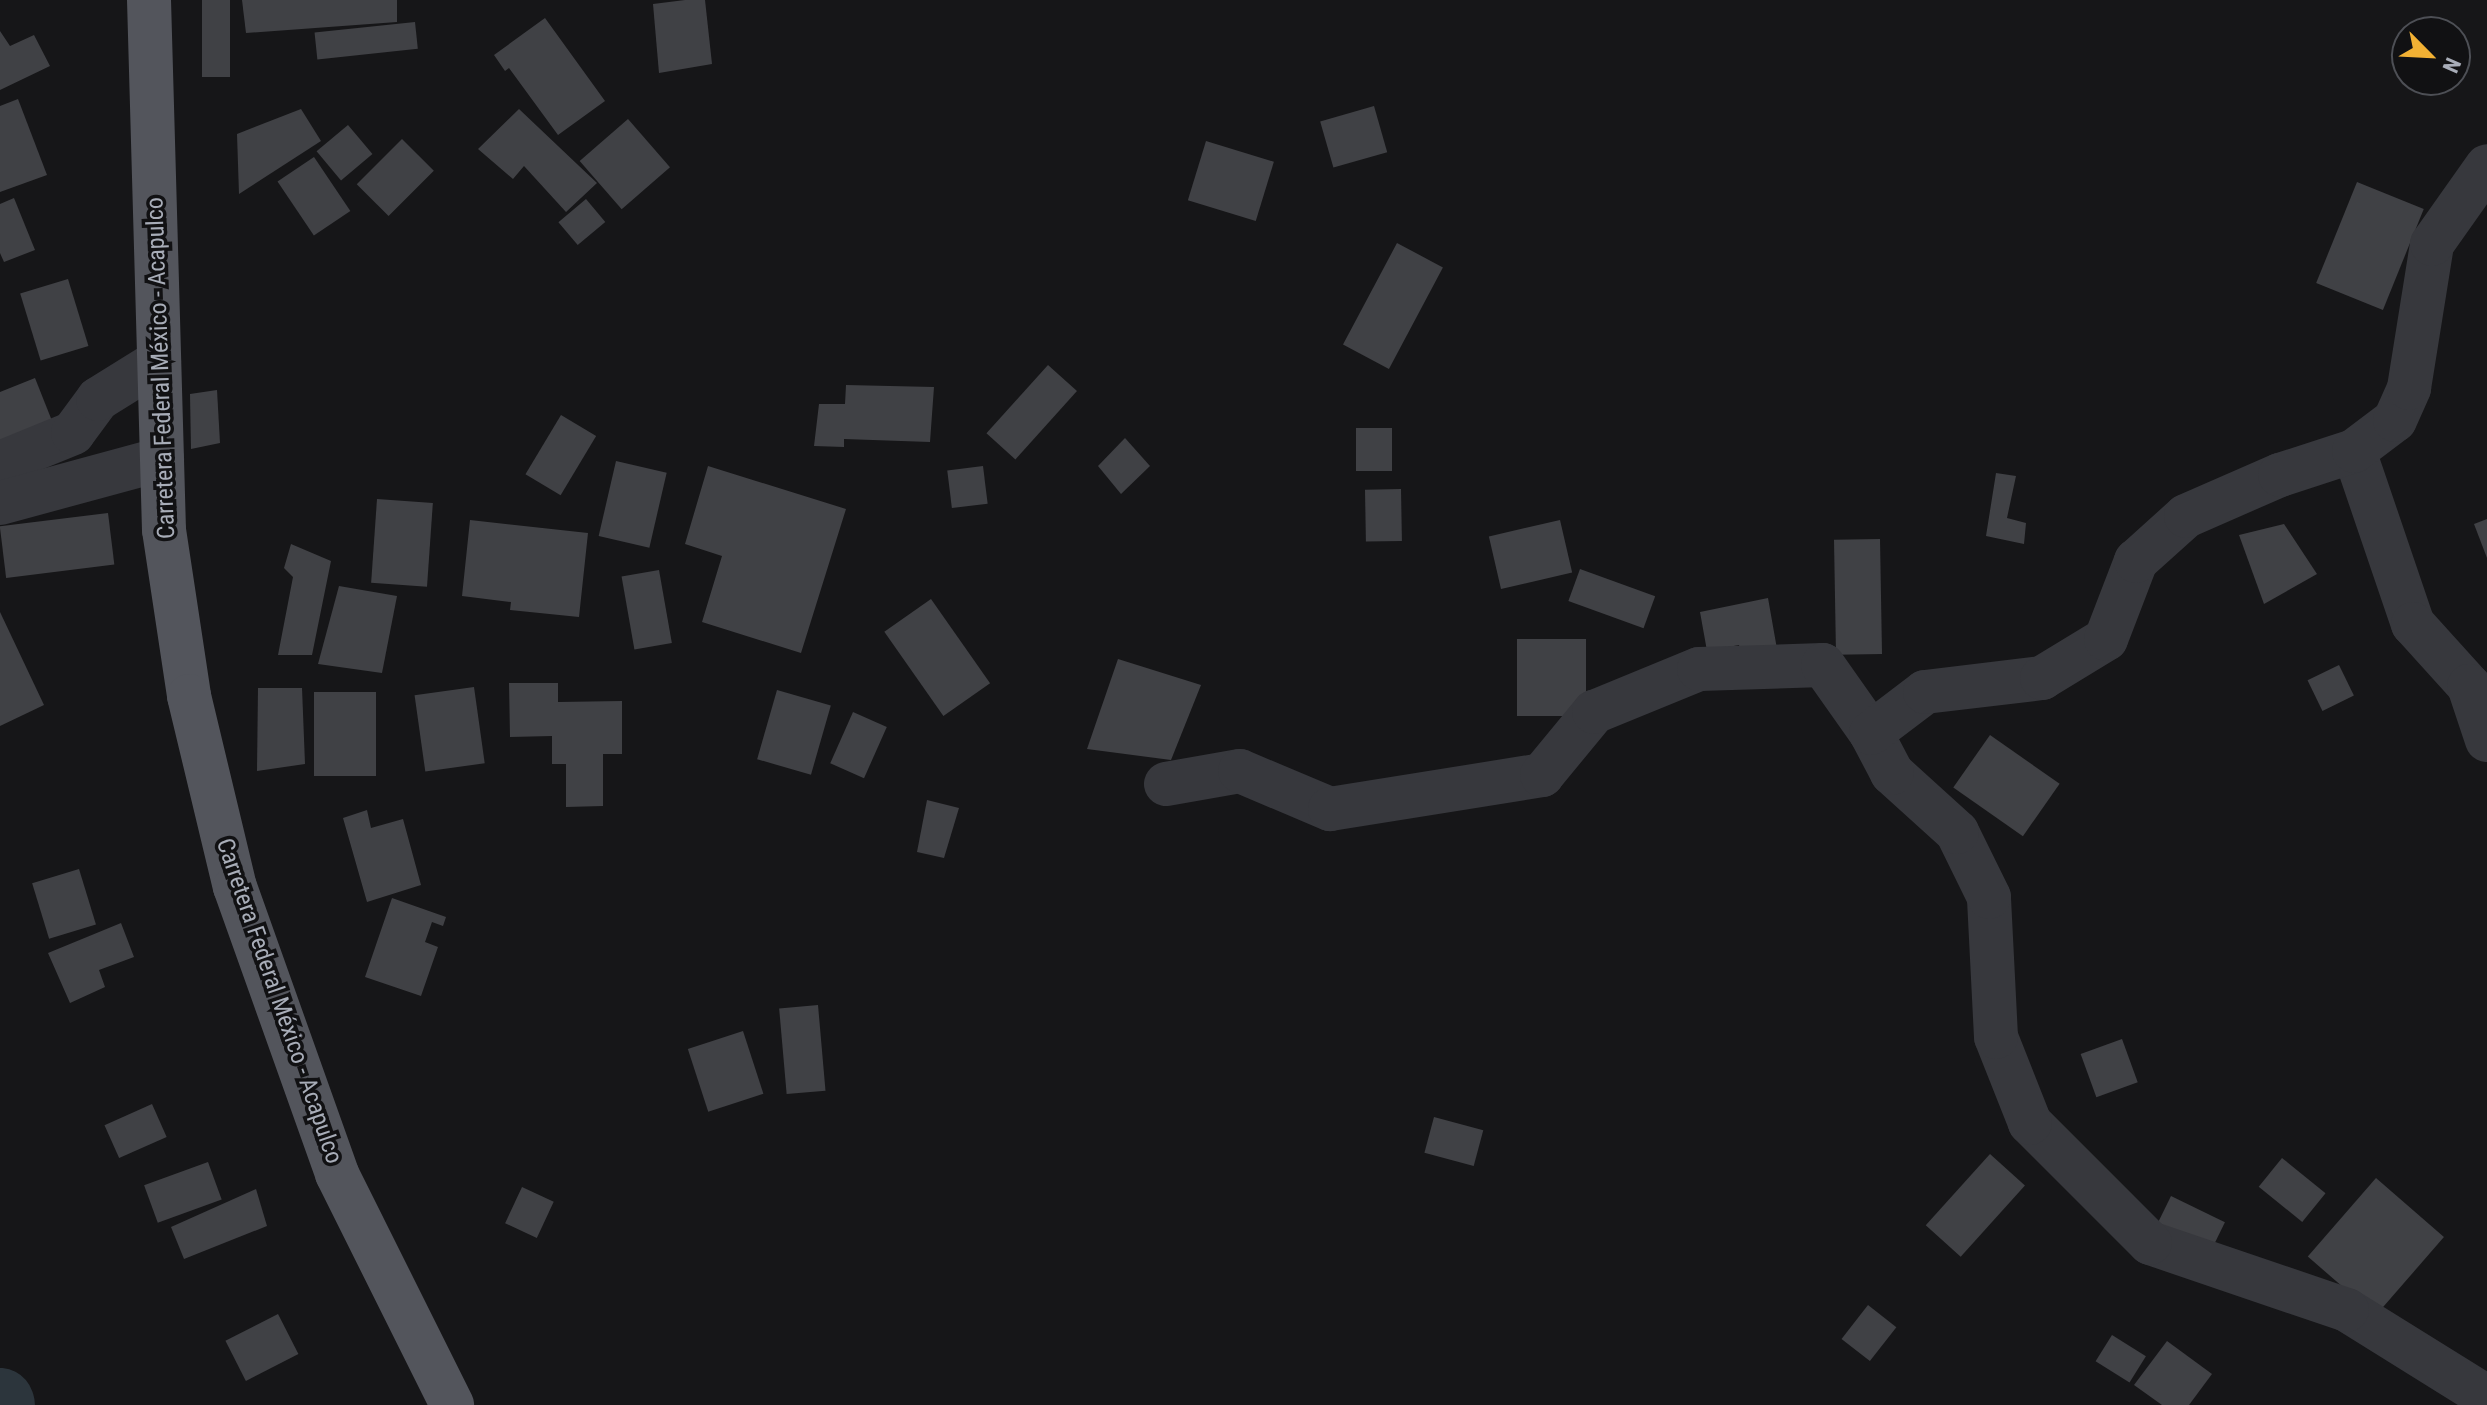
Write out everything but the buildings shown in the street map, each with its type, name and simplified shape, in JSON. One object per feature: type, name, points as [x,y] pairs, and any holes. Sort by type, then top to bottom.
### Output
[{"type":"main road","name":"Carretera Federal México - Acapulco","points":[[149,0],[164,530],[189,696],[235,887],[337,1174],[452,1405]]},
{"type":"street","points":[[1871,733],[1925,692],[2042,678],[2106,639],[2136,561],[2186,516],[2280,475],[2354,451],[2395,420],[2409,388],[2432,244],[2487,166]]},
{"type":"street","points":[[0,463],[73,433],[98,399],[159,361]]},
{"type":"street","points":[[2354,451],[2413,624],[2469,686],[2487,740]]},
{"type":"street","points":[[0,503],[162,459]]},
{"type":"street","points":[[1166,784],[1240,771],[1330,809],[1542,775],[1594,712],[1699,669],[1823,665],[1871,733],[1892,773],[1957,832],[1989,897],[1996,1037],[2030,1123],[2150,1243],[2347,1310],[2477,1391],[2487,1405]]}]
